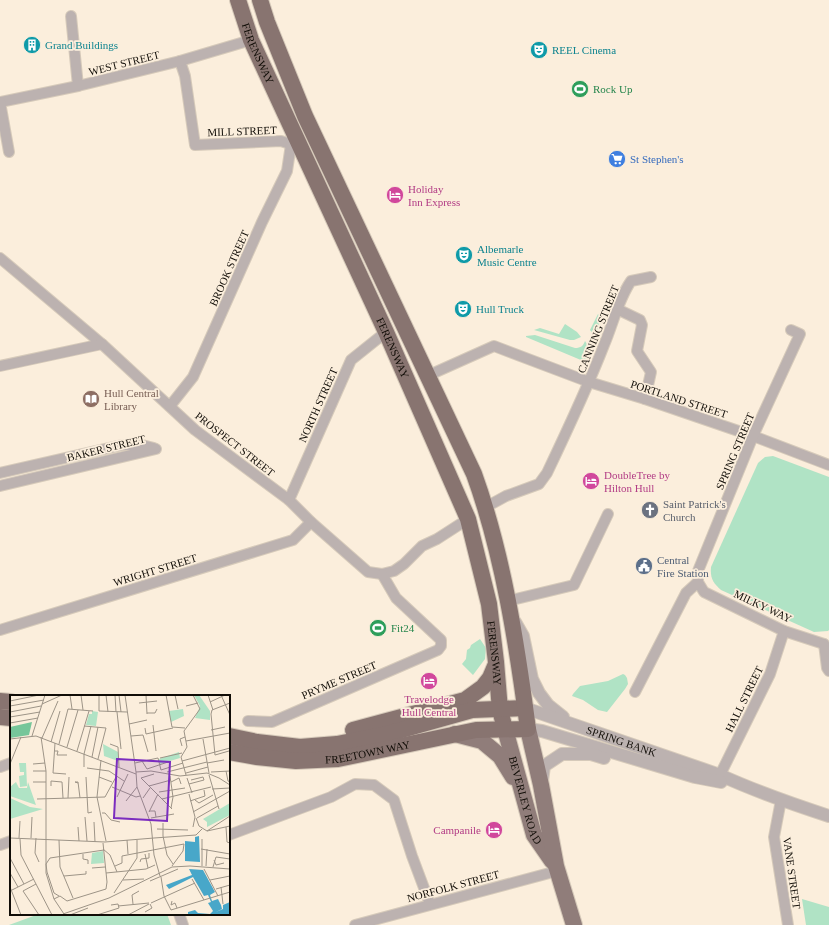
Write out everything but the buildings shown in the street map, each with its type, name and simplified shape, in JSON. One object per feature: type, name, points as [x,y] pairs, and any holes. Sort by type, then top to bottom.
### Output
[{"type":"highway","name":"FERENSWAY","points":[[238,0],[251,40],[292,137],[386,332],[468,519],[489,604],[500,710],[505,729]]},
{"type":"highway","name":"FERENSWAY","points":[[260,0],[267,22],[305,116],[474,474],[486,507],[509,607],[528,729]]},
{"type":"highway","points":[[279,745],[299,739],[342,733],[465,700],[483,687],[490,678],[496,662]]},
{"type":"highway","points":[[0,701],[10,702]]},
{"type":"highway","name":"SPRING BANK","points":[[500,710],[525,708]]},
{"type":"highway","name":"FREETOWN WAY","points":[[230,736],[257,742],[300,747],[337,744],[387,734],[472,710],[500,710]]},
{"type":"highway","points":[[0,717],[10,718]]},
{"type":"highway","name":"SPRING BANK","points":[[505,729],[528,729]]},
{"type":"highway","name":"FREETOWN WAY","points":[[230,752],[257,757],[296,761],[338,759],[476,730],[505,729]]},
{"type":"main road","name":"BEVERLEY ROAD","points":[[505,729],[534,835],[556,868]]},
{"type":"main road","name":"BEVERLEY ROAD","points":[[528,729],[541,785],[556,868],[574,925]]},
{"type":"main road","points":[[455,734],[482,741],[500,756],[525,800]]},
{"type":"street","points":[[71,16],[78,86]]},
{"type":"street","name":"WEST STREET","points":[[0,102],[78,86],[180,61],[251,40]]},
{"type":"street","name":"MILL STREET","points":[[180,61],[186,76],[195,145],[281,141],[292,137]]},
{"type":"street","points":[[0,102],[9,152]]},
{"type":"street","name":"BROOK STREET","points":[[170,406],[193,376],[262,222],[287,171],[292,137]]},
{"type":"street","name":"PROSPECT STREET","points":[[0,258],[102,344],[194,430],[289,500],[311,522],[368,572],[382,574]]},
{"type":"street","name":"CANNING STREET","points":[[486,507],[506,496],[539,484],[547,473],[610,333],[623,293],[631,281],[651,277]]},
{"type":"street","points":[[618,309],[640,320],[642,325],[637,351],[651,372],[645,399]]},
{"type":"street","name":"SPRING STREET","points":[[698,582],[698,571],[753,436],[800,334],[791,330]]},
{"type":"street","name":"NORTH STREET","points":[[289,500],[351,360],[386,332]]},
{"type":"street","points":[[0,366],[102,344]]},
{"type":"street","name":"PORTLAND STREET","points":[[427,376],[494,346],[589,382],[645,399],[753,436],[829,465]]},
{"type":"street","name":"BAKER STREET","points":[[0,473],[122,445],[142,445],[156,449],[0,486]]},
{"type":"street","points":[[571,724],[548,704],[539,693],[532,679],[523,636],[509,607],[574,585],[608,514]]},
{"type":"street","points":[[382,574],[394,571],[404,564],[422,546],[437,539],[468,519]]},
{"type":"street","name":"WRIGHT STREET","points":[[0,630],[293,540],[311,522]]},
{"type":"street","name":"PRYME STREET","points":[[248,721],[272,722],[438,650],[441,646],[441,640],[396,598],[382,574]]},
{"type":"street","points":[[635,692],[686,593],[698,582]]},
{"type":"street","name":"MILKY WAY","points":[[698,582],[704,592],[784,631],[826,642]]},
{"type":"street","name":"HALL STREET","points":[[720,778],[770,674],[784,631]]},
{"type":"street","points":[[826,642],[827,668],[829,671]]},
{"type":"street","name":"SPRING BANK","points":[[525,708],[829,816]]},
{"type":"street","name":"SPRING BANK","points":[[528,729],[542,731],[695,777],[720,778]]},
{"type":"street","points":[[541,785],[544,766],[562,754],[591,754],[687,781],[720,778]]},
{"type":"street","points":[[0,767],[10,763]]},
{"type":"street","points":[[230,835],[331,797],[355,784],[374,784],[394,800],[412,856],[430,904]]},
{"type":"street","name":"VANE STREET","points":[[782,800],[774,837],[788,925]]},
{"type":"street","points":[[0,845],[10,841]]},
{"type":"street","name":"NORFOLK STREET","points":[[355,925],[556,868]]},
{"type":"street","points":[[179,915],[183,925]]},
{"type":"green space","points":[[598,314],[600,338],[598,341],[590,330]]},
{"type":"green space","points":[[565,324],[577,332],[581,337],[570,340],[534,330],[540,328],[559,334]]},
{"type":"green space","points":[[535,335],[575,348],[582,346],[585,341],[590,352],[588,363],[526,337]]},
{"type":"green space","points":[[773,456],[829,477],[828,631],[814,632],[721,590],[714,583],[711,574],[711,567],[758,463],[765,457]]},
{"type":"green space","points":[[480,639],[486,648],[485,659],[473,675],[462,664],[466,659],[467,650],[471,645]]},
{"type":"green space","points":[[623,674],[627,678],[628,684],[607,712],[598,710],[583,700],[572,696],[580,686],[608,681]]},
{"type":"green space","points":[[802,899],[829,907],[829,925],[806,925]]},
{"type":"green space","points":[[36,915],[167,915],[171,925],[9,925]]},
{"type":"place","name":"Grand Buildings","points":[[32,45]]},
{"type":"place","name":"REEL Cinema","points":[[539,50]]},
{"type":"place","name":"Rock Up","points":[[580,89]]},
{"type":"place","name":"St Stephen's","points":[[617,159]]},
{"type":"place","name":"Holiday Inn Express","points":[[395,195]]},
{"type":"place","name":"Albemarle Music Centre","points":[[464,255]]},
{"type":"place","name":"Hull Truck","points":[[463,309]]},
{"type":"place","name":"Hull Central Library","points":[[91,399]]},
{"type":"place","name":"DoubleTree by Hilton Hull","points":[[591,481]]},
{"type":"place","name":"Saint Patrick's Church","points":[[650,510]]},
{"type":"place","name":"Central Fire Station","points":[[644,566]]},
{"type":"place","name":"Fit24","points":[[378,628]]},
{"type":"place","name":"Travelodge Hull Central","points":[[429,681]]},
{"type":"place","name":"Campanile","points":[[494,830]]}]
